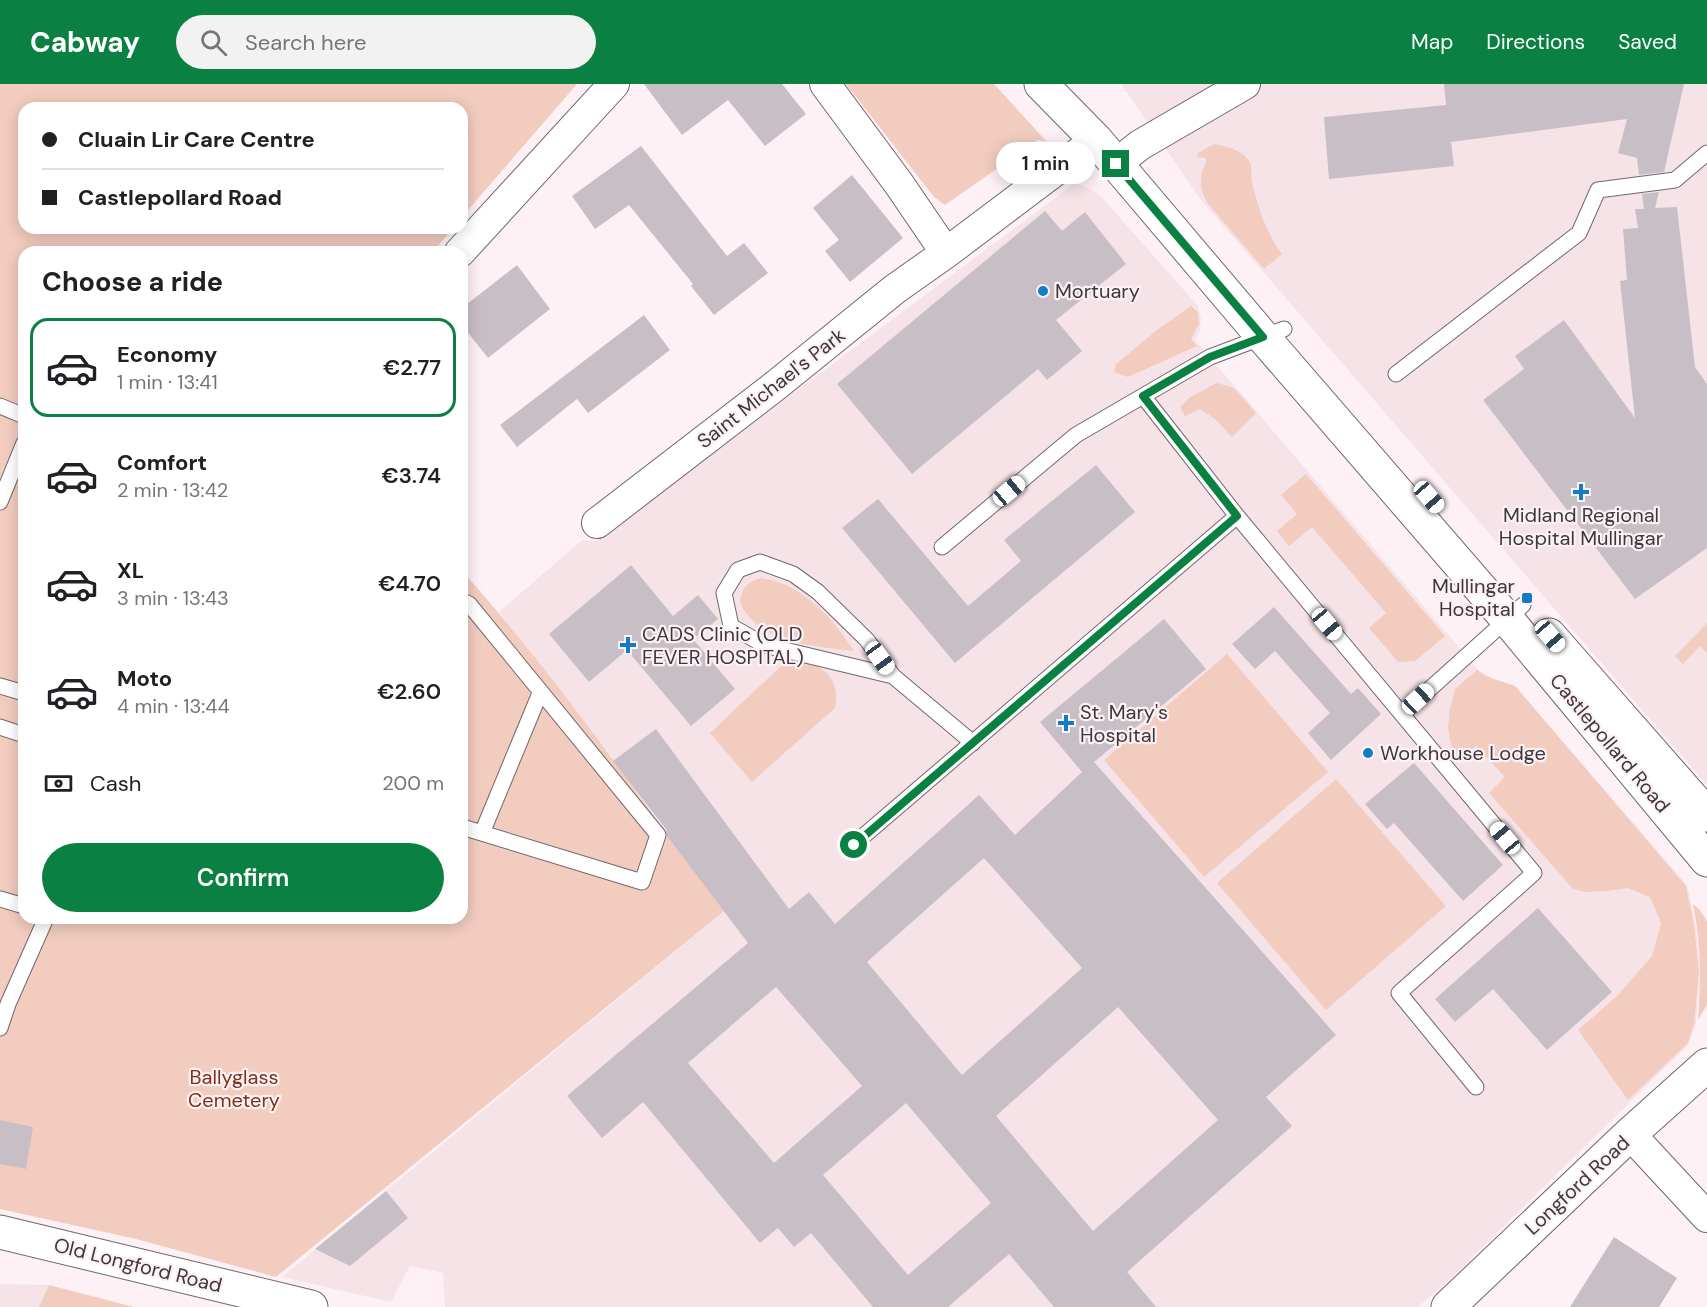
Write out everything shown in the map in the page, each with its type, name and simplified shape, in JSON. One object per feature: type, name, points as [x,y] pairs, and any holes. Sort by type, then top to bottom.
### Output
[{"type":"main road","name":"Castlepollard Road","points":[[1041,84],[1114,153],[1515,612],[1707,860]]},
{"type":"main road","points":[[1066,84],[1075,87],[1114,153]]},
{"type":"main road","points":[[1515,612],[1707,815]]},
{"type":"main road","name":"Longford Road","points":[[1448,1307],[1630,1134],[1707,1065]]},
{"type":"main road","name":"Old Longford Road","points":[[0,1232],[311,1307]]},
{"type":"street","points":[[466,246],[614,84]]},
{"type":"street","points":[[825,84],[946,253]]},
{"type":"street","name":"Saint Michael's Park","points":[[597,523],[775,386],[896,289],[946,253],[1114,153],[1140,145],[1245,84]]},
{"type":"street","points":[[1630,1134],[1707,1216]]},
{"type":"lane","points":[[1396,374],[1579,232],[1598,190],[1675,180],[1707,153]]},
{"type":"lane","points":[[942,547],[1076,435],[1210,357],[1273,333]]},
{"type":"lane","points":[[1143,396],[1237,516],[1534,873],[1399,993],[1476,1087]]},
{"type":"lane","points":[[0,406],[18,414]]},
{"type":"lane","points":[[0,502],[18,458]]},
{"type":"lane","points":[[854,845],[1237,516]]},
{"type":"lane","points":[[893,676],[764,645],[731,627],[724,594],[738,570],[760,562],[793,574],[818,592],[867,640],[893,676],[973,743]]},
{"type":"lane","points":[[468,604],[658,835],[642,882],[468,829]]},
{"type":"lane","points":[[1402,714],[1515,612]]},
{"type":"lane","points":[[0,686],[18,691]]},
{"type":"lane","points":[[482,833],[540,693]]},
{"type":"lane","points":[[0,727],[18,733]]},
{"type":"lane","points":[[0,899],[18,904]]},
{"type":"lane","points":[[0,1028],[8,1004],[43,924]]},
{"type":"shaded area","name":"Midland Regional Hospital Mullingar","points":[[1121,84],[1707,84],[1707,785],[1201,200]]},
{"type":"shaded area","name":"St. Mary's Hospital","points":[[1074,184],[1082,185],[1100,195],[1198,306],[1201,318],[1200,330],[1195,340],[1482,674],[1515,686],[1687,885],[1696,925],[1700,972],[1696,1024],[1688,1045],[1449,1280],[1418,1307],[445,1307],[443,1273],[410,1266],[391,1302],[282,1277],[724,911],[499,612],[582,540],[595,541]]},
{"type":"shaded area","points":[[0,1284],[49,1285],[39,1307],[0,1307]]},
{"type":"green space","name":"Ballyglass Cemetery","points":[[0,84],[577,84],[468,210],[468,102],[18,102],[18,234],[448,234],[438,246],[18,246],[18,924],[468,924],[468,578],[564,695],[724,911],[276,1277],[136,1239],[0,1209]]},
{"type":"green space","points":[[846,84],[994,84],[1046,141],[1038,140],[945,205],[934,197]]},
{"type":"green space","points":[[1214,144],[1239,152],[1250,163],[1252,182],[1260,210],[1271,237],[1282,254],[1264,269],[1209,205],[1203,193],[1201,176],[1206,158],[1197,157],[1198,153]]},
{"type":"green space","points":[[1191,306],[1198,312],[1199,324],[1191,339],[1197,346],[1128,377],[1114,372],[1116,364],[1157,330]]},
{"type":"green space","points":[[1217,383],[1234,388],[1256,413],[1232,437],[1215,419],[1200,409],[1185,416],[1180,407],[1190,397]]},
{"type":"green space","points":[[1306,474],[1445,636],[1415,661],[1398,662],[1369,628],[1386,613],[1312,527],[1289,546],[1277,531],[1297,514],[1281,495]]},
{"type":"green space","points":[[761,578],[790,587],[815,604],[836,626],[854,651],[796,642],[768,632],[757,624],[743,609],[740,599],[746,586]]},
{"type":"green space","points":[[1707,623],[1707,653],[1700,646],[1683,664],[1675,656]]},
{"type":"green space","points":[[1227,654],[1328,772],[1204,877],[1104,760]]},
{"type":"green space","points":[[807,661],[822,669],[832,679],[836,691],[835,708],[752,782],[710,733],[781,666]]},
{"type":"green space","points":[[1477,670],[1490,678],[1515,686],[1686,886],[1694,926],[1699,972],[1694,1024],[1688,1043],[1628,1100],[1578,1030],[1618,995],[1652,956],[1661,923],[1650,897],[1628,888],[1586,892],[1573,889],[1489,793],[1505,777],[1476,746],[1460,760],[1452,749],[1448,728],[1455,689]]},
{"type":"green space","points":[[1336,779],[1446,906],[1326,1010],[1217,883]]},
{"type":"green space","points":[[1693,904],[1707,921],[1707,1005],[1698,1020],[1700,962]]},
{"type":"green space","points":[[49,1285],[134,1307],[39,1307]]},
{"type":"building","points":[[644,84],[782,84],[806,114],[765,146],[728,100],[682,135]]},
{"type":"building","points":[[1444,84],[1684,84],[1664,172],[1639,175],[1637,158],[1618,153],[1627,119],[1451,142],[1454,166],[1329,179],[1324,117],[1446,105]]},
{"type":"building","points":[[641,146],[727,256],[744,243],[768,273],[714,315],[691,286],[693,284],[629,205],[595,229],[572,196]]},
{"type":"building","points":[[852,175],[903,238],[850,282],[825,251],[839,240],[813,208]]},
{"type":"building","points":[[1659,192],[1655,208],[1677,207],[1695,367],[1707,384],[1707,548],[1635,599],[1483,400],[1524,369],[1515,356],[1564,320],[1635,418],[1620,281],[1627,280],[1623,229],[1638,228],[1635,209],[1644,209],[1642,194]]},
{"type":"building","points":[[1045,211],[1062,231],[1085,212],[1126,264],[1056,320],[1082,351],[1047,380],[1038,369],[912,474],[837,384]]},
{"type":"building","points":[[517,265],[550,309],[488,358],[468,333],[468,303]]},
{"type":"building","points":[[644,315],[670,350],[588,413],[577,399],[517,447],[500,425]]},
{"type":"building","points":[[1096,465],[1135,512],[955,663],[842,528],[878,499],[968,606],[1021,561],[1004,540]]},
{"type":"building","name":"CADS Clinic (OLD FEVER HOSPITAL)","points":[[631,565],[673,616],[698,595],[718,619],[693,639],[735,689],[691,726],[627,650],[589,682],[549,634]]},
{"type":"building","points":[[1274,607],[1351,694],[1358,688],[1381,714],[1331,760],[1308,733],[1330,713],[1275,651],[1255,669],[1232,644]]},
{"type":"building","points":[[1164,619],[1206,669],[1094,762],[1336,1035],[1266,1097],[1292,1126],[1127,1272],[1156,1307],[1054,1307],[1009,1254],[948,1307],[873,1307],[811,1233],[794,1247],[778,1228],[760,1243],[643,1102],[602,1138],[567,1096],[748,943],[667,836],[666,829],[613,761],[656,729],[789,909],[809,892],[835,924],[979,795],[1015,835],[1082,772],[1040,722]],"holes":[[[984,858],[1082,968],[962,1075],[867,962]],[[776,987],[862,1086],[774,1163],[688,1063]],[[1118,1007],[1218,1120],[1093,1231],[996,1116]],[[906,1103],[991,1203],[908,1275],[823,1175]]]},
{"type":"building","points":[[1414,763],[1503,865],[1463,901],[1394,823],[1387,829],[1365,804]]},
{"type":"building","points":[[1538,908],[1612,992],[1547,1050],[1493,989],[1455,1022],[1435,999]]},
{"type":"building","points":[[0,1120],[33,1127],[26,1169],[0,1164]]},
{"type":"building","points":[[386,1191],[408,1218],[350,1266],[315,1249]]},
{"type":"building","points":[[1614,1237],[1677,1278],[1659,1307],[1570,1307]]},
{"type":"place","name":"Mortuary","points":[[1043,291]]},
{"type":"place","name":"Midland Regional Hospital Mullingar","points":[[1581,492]]},
{"type":"place","name":"Mullingar Hospital","points":[[1527,598]]},
{"type":"place","name":"CADS Clinic (OLD FEVER HOSPITAL)","points":[[628,645]]},
{"type":"place","name":"St. Mary's Hospital","points":[[1066,723]]},
{"type":"place","name":"Workhouse Lodge","points":[[1368,753]]},
{"type":"route","points":[[854,845],[1237,516],[1143,396],[1210,357],[1263,337],[1116,164]]}]
